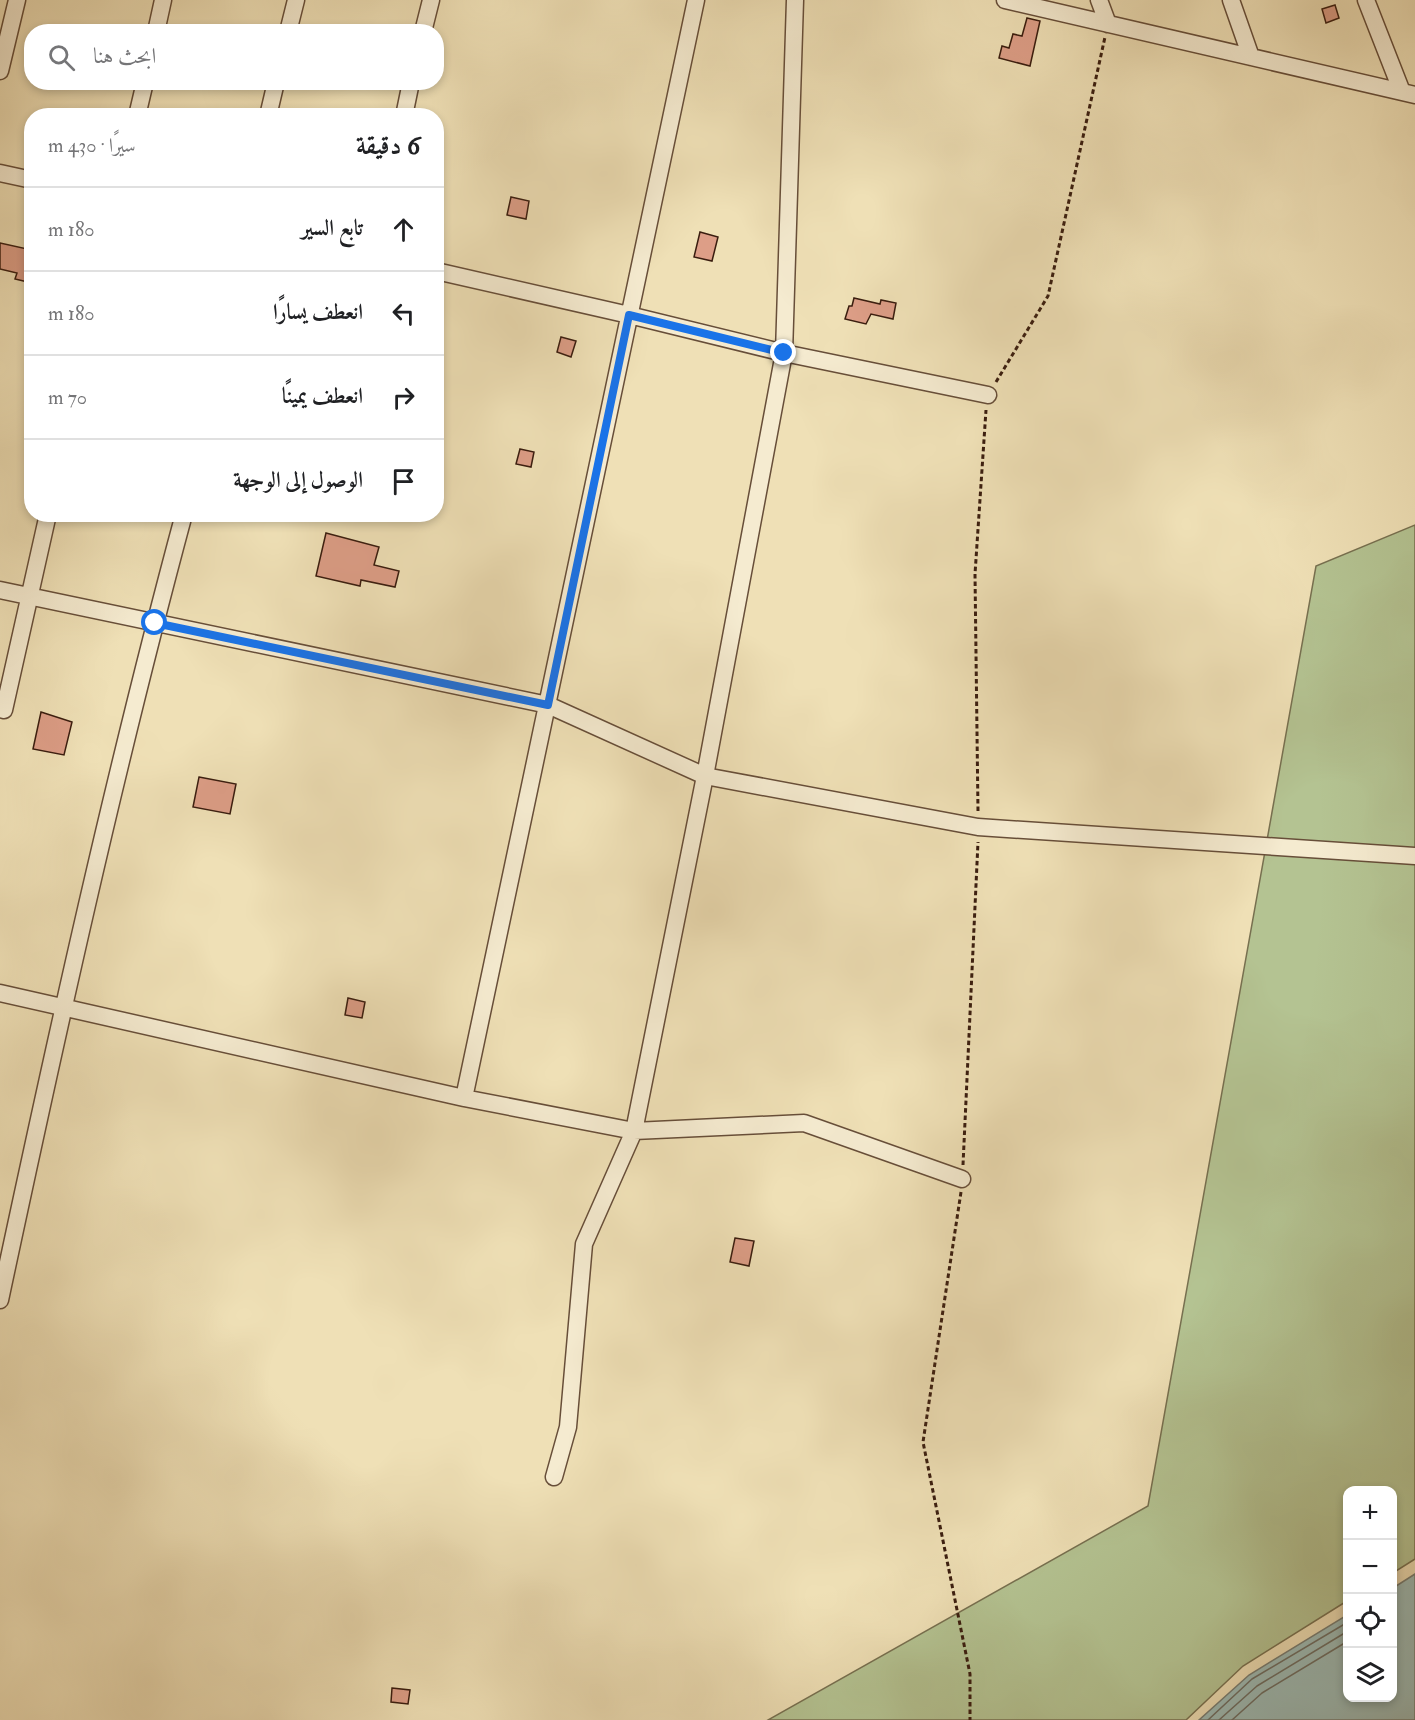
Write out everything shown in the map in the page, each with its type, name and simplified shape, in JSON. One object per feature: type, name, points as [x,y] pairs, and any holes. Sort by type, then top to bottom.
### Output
[{"type":"street","points":[[0,71],[17,0]]},
{"type":"street","points":[[158,24],[163,0]]},
{"type":"street","points":[[290,24],[296,0]]},
{"type":"street","points":[[425,24],[431,0]]},
{"type":"street","points":[[464,1098],[696,0]]},
{"type":"street","points":[[554,1477],[568,1427],[584,1244],[634,1131],[705,776],[784,353],[795,0]]},
{"type":"street","points":[[1005,0],[1408,94]]},
{"type":"street","points":[[1099,0],[1108,24]]},
{"type":"street","points":[[1231,0],[1251,57]]},
{"type":"street","points":[[1366,0],[1408,94]]},
{"type":"street","points":[[139,108],[142,90]]},
{"type":"street","points":[[270,108],[274,90]]},
{"type":"street","points":[[406,108],[409,90]]},
{"type":"street","points":[[0,173],[24,178]]},
{"type":"street","points":[[444,273],[784,353],[988,395]]},
{"type":"street","points":[[0,709],[4,710],[46,522]]},
{"type":"street","points":[[0,1300],[62,1006],[155,623],[182,522]]},
{"type":"street","points":[[0,590],[548,705],[705,776],[978,827],[1415,856]]},
{"type":"street","points":[[0,993],[464,1098],[634,1131],[804,1123],[963,1179]]},
{"type":"path","points":[[970,1720],[970,1674],[924,1442],[963,1179],[978,827],[975,574],[988,395],[1048,296],[1108,24]]},
{"type":"green space","points":[[1415,525],[1415,1559],[1397,1570],[1397,1486],[1343,1486],[1343,1604],[1243,1666],[1186,1720],[768,1720],[1148,1506],[1316,566]]},
{"type":"water","points":[[1415,1574],[1415,1720],[1199,1720],[1249,1675],[1343,1617],[1343,1702],[1397,1702],[1397,1585]]},
{"type":"building","points":[[1335,5],[1339,18],[1326,23],[1322,9]]},
{"type":"building","points":[[1027,18],[1040,21],[1030,66],[999,58],[1002,46],[1009,48],[1013,34],[1022,36]]},
{"type":"building","points":[[511,197],[529,201],[526,219],[507,215]]},
{"type":"building","points":[[700,232],[718,237],[712,261],[694,257]]},
{"type":"building","points":[[0,243],[24,248],[24,281],[15,279],[17,273],[0,269]]},
{"type":"building","points":[[854,298],[880,304],[881,300],[896,303],[893,319],[871,314],[866,324],[845,319]]},
{"type":"building","points":[[561,337],[576,341],[571,357],[557,352]]},
{"type":"building","points":[[520,449],[534,452],[531,467],[516,464]]},
{"type":"building","points":[[326,533],[379,547],[374,565],[399,571],[395,587],[361,580],[360,586],[316,576]]},
{"type":"building","points":[[41,712],[72,722],[64,755],[33,749]]},
{"type":"building","points":[[199,777],[236,784],[230,814],[193,807]]},
{"type":"building","points":[[348,998],[365,1002],[362,1018],[345,1015]]},
{"type":"building","points":[[735,1238],[754,1241],[749,1266],[730,1262]]},
{"type":"building","points":[[392,1688],[410,1690],[408,1704],[391,1702]]},
{"type":"route","points":[[155,623],[548,705],[629,315],[784,353]]}]
